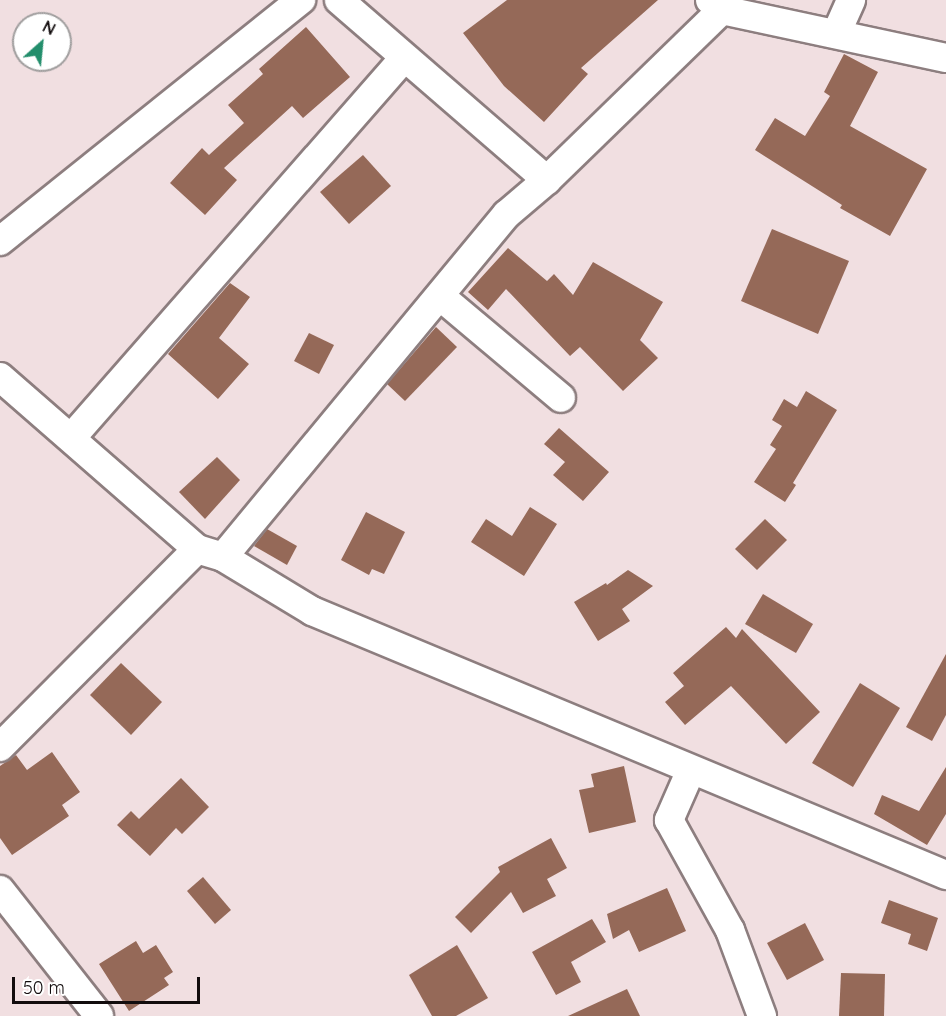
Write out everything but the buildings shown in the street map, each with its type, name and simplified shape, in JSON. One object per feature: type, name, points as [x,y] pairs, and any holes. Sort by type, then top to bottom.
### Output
[{"type":"street","points":[[0,241],[301,0]]},
{"type":"street","points":[[339,0],[547,180]]},
{"type":"street","points":[[836,34],[851,0]]},
{"type":"street","points":[[0,747],[210,553],[440,296],[507,214],[547,180],[716,5],[946,58]]},
{"type":"street","points":[[72,437],[404,58]]},
{"type":"street","points":[[440,296],[561,398]]},
{"type":"street","points":[[0,376],[210,553],[312,611],[946,875]]},
{"type":"street","points":[[691,770],[669,820],[730,930],[762,1016]]},
{"type":"street","points":[[0,890],[99,1016]]}]
